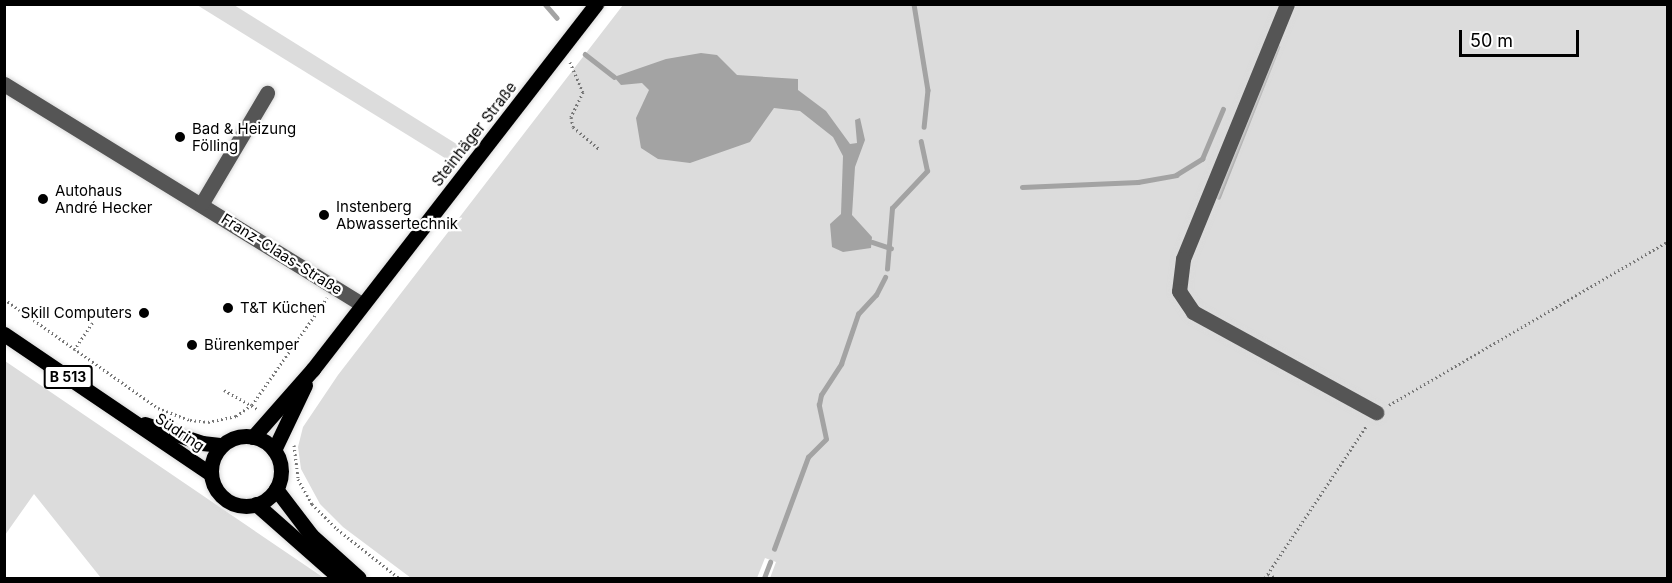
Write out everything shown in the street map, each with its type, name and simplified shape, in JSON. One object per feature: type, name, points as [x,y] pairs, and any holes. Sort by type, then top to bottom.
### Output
[{"type":"main road","name":"Steinhäger Straße","points":[[253,437],[312,369],[596,4]]},
{"type":"main road","name":"Südring","points":[[4,334],[211,474]]},
{"type":"main road","name":"Steinhäger Straße","points":[[274,450],[312,369]]},
{"type":"main road","name":"Südring","points":[[131,419],[202,443],[222,445]]},
{"type":"main road","points":[[237,437],[253,437],[274,450],[280,462],[276,489],[256,504],[240,506],[226,500],[215,489],[211,474],[215,453],[222,445],[237,437]]},
{"type":"main road","points":[[276,489],[311,535],[359,579]]},
{"type":"main road","points":[[256,504],[340,579]]},
{"type":"street","points":[[1287,4],[1183,259],[1179,291],[1193,312],[1376,412]]},
{"type":"street","name":"Franz-Claas-Straße","points":[[4,84],[202,203],[362,304]]},
{"type":"street","points":[[202,203],[267,93]]},
{"type":"path","points":[[559,54],[571,63],[581,82],[581,100],[571,117],[573,127],[600,150]]},
{"type":"path","points":[[1265,579],[1376,412],[1668,241]]},
{"type":"path","points":[[4,299],[74,350],[172,415],[208,422],[236,416],[252,405],[310,324],[318,307],[337,289]]},
{"type":"path","points":[[74,350],[93,322]]},
{"type":"path","points":[[224,390],[270,417]]},
{"type":"path","points":[[285,427],[295,434],[295,468],[312,504],[346,537],[399,579]]},
{"type":"path","points":[[1268,574],[1276,579]]},
{"type":"shaded area","points":[[197,5],[234,5],[463,148],[453,163]]},
{"type":"shaded area","points":[[623,5],[1667,5],[1667,578],[770,578],[776,562],[765,558],[757,578],[411,578],[343,527],[320,504],[301,469],[298,447],[303,427],[338,375]]},
{"type":"shaded area","points":[[701,53],[717,55],[737,75],[798,79],[798,90],[826,111],[850,144],[857,143],[855,120],[860,118],[865,140],[855,167],[852,215],[872,237],[871,248],[843,252],[832,247],[830,224],[841,214],[843,156],[833,137],[800,111],[774,108],[750,142],[690,163],[658,159],[641,148],[636,118],[649,90],[642,83],[621,85],[614,77],[666,59]]},
{"type":"shaded area","points":[[5,361],[324,578],[101,578],[34,494],[5,535]]},
{"type":"waterway","points":[[545,4],[557,18]]},
{"type":"waterway","points":[[914,4],[928,90],[924,127]]},
{"type":"waterway","points":[[1218,197],[1277,47]]},
{"type":"waterway","points":[[585,54],[614,77]]},
{"type":"waterway","points":[[1022,187],[1138,182],[1176,175],[1202,159],[1223,109]]},
{"type":"waterway","points":[[887,269],[892,208],[927,171],[921,142]]},
{"type":"waterway","points":[[872,242],[891,248]]},
{"type":"waterway","points":[[774,549],[808,457],[826,439],[819,405],[821,395],[841,364],[858,314],[876,295],[885,277]]},
{"type":"waterway","points":[[764,578],[770,562]]},
{"type":"place","name":"Bad & Heizung Fölling","points":[[180,137]]},
{"type":"place","name":"Autohaus André Hecker","points":[[43,199]]},
{"type":"place","name":"Instenberg Abwassertechnik","points":[[324,215]]},
{"type":"place","name":"T&T Küchen","points":[[228,308]]},
{"type":"place","name":"Skill Computers","points":[[144,313]]},
{"type":"place","name":"Bürenkemper","points":[[192,345]]}]
